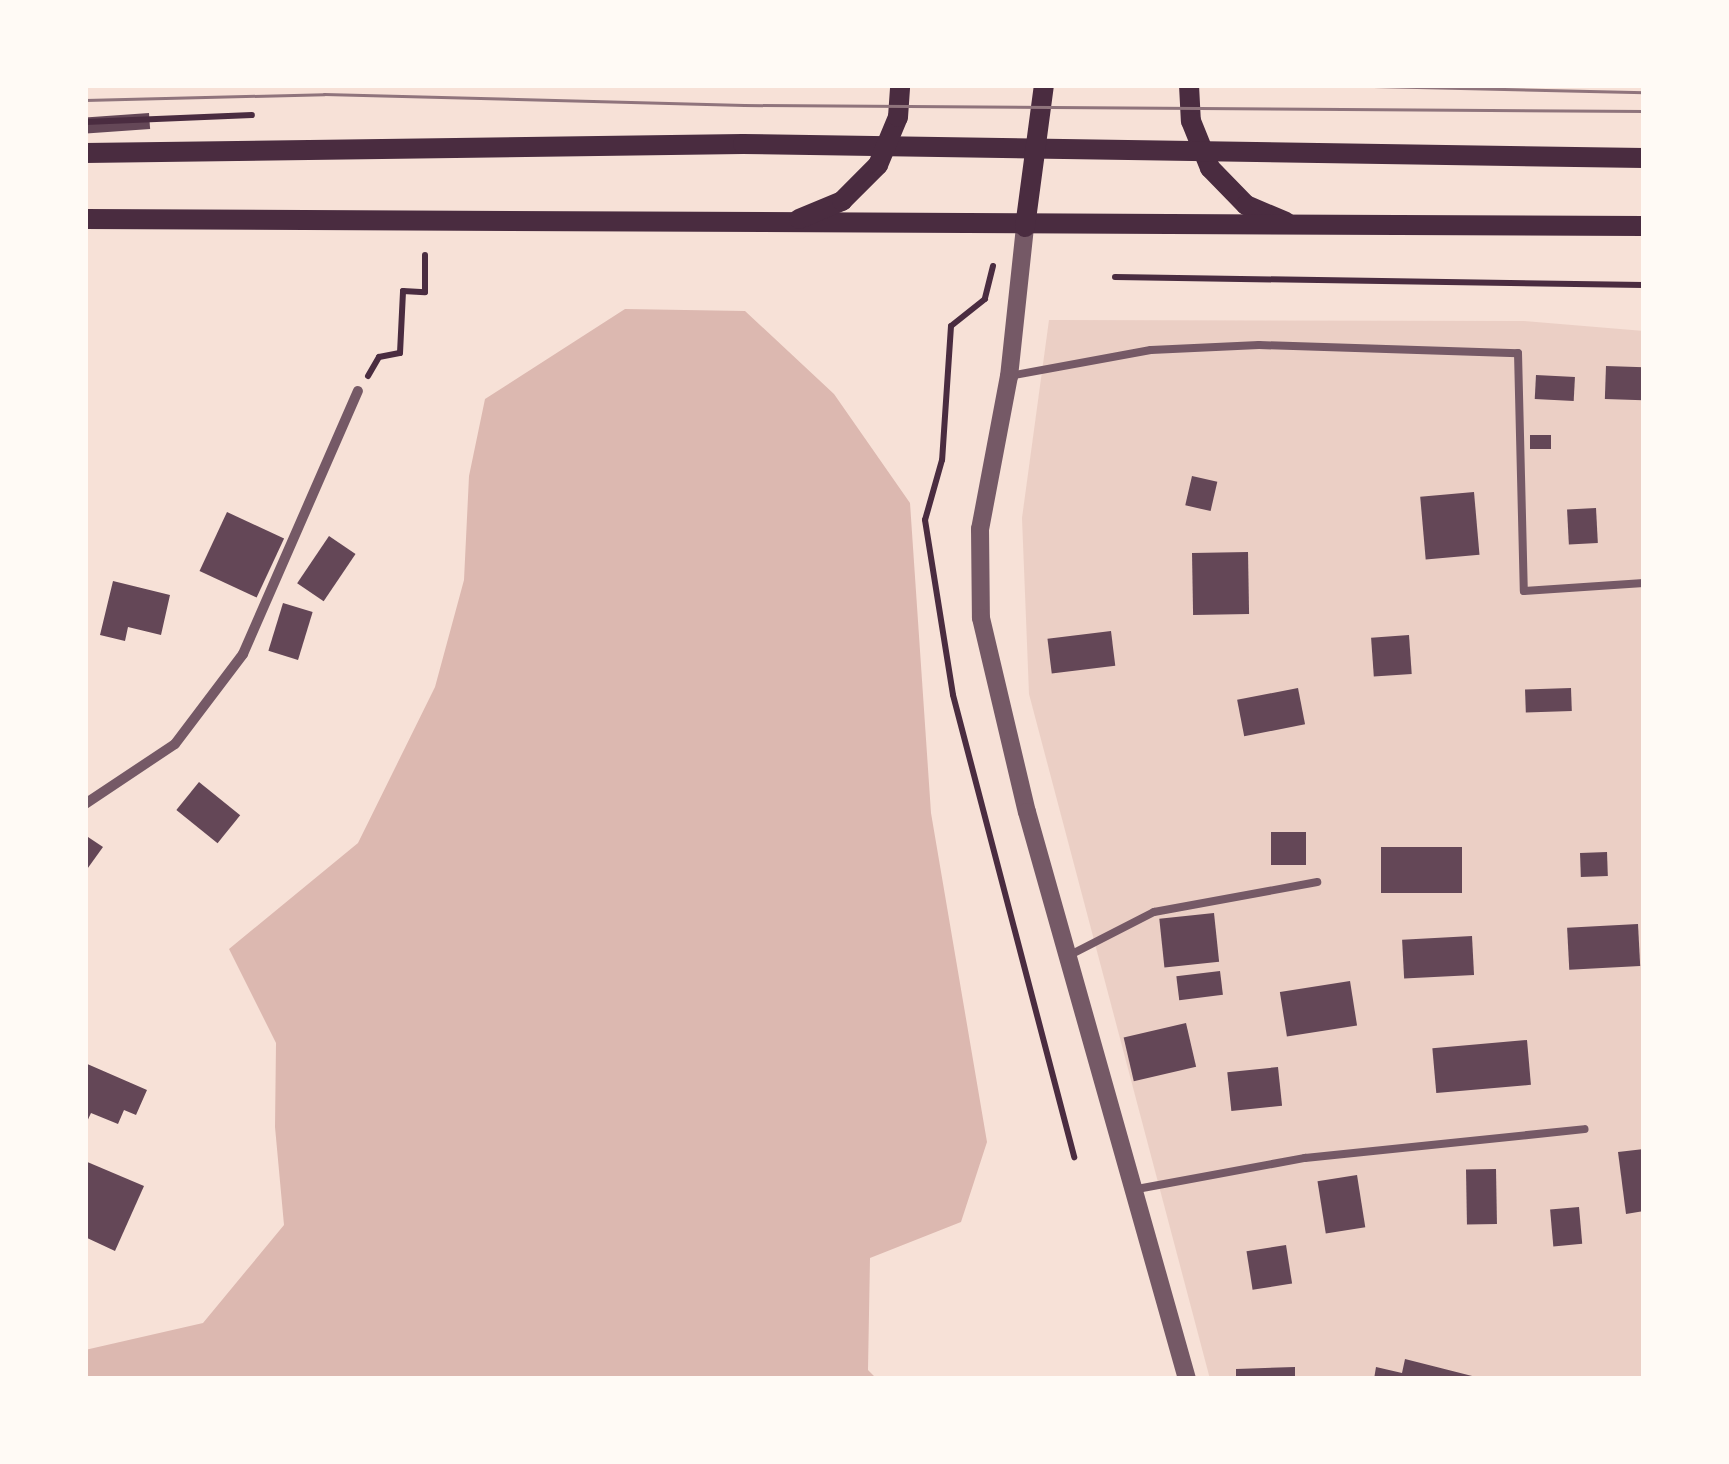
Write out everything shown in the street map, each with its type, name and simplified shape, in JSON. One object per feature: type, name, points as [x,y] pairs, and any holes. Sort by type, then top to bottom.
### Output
[{"type":"main road","points":[[767,224],[818,213],[862,185],[891,142],[900,85]]},
{"type":"main road","points":[[1025,227],[1044,85]]},
{"type":"main road","points":[[1189,85],[1198,146],[1226,188],[1269,217],[1320,227]]},
{"type":"main road","points":[[85,153],[743,144],[1644,158]]},
{"type":"main road","points":[[85,219],[1025,227],[1644,226]]},
{"type":"street","points":[[1025,227],[1009,376],[980,529],[980,618],[1068,956],[1138,1188],[1187,1379]]},
{"type":"street","points":[[85,804],[175,744],[243,654],[358,392]]},
{"type":"lane","points":[[1009,376],[1187,348],[1518,354],[1524,591],[1644,583]]},
{"type":"lane","points":[[1068,956],[1154,912],[1317,882]]},
{"type":"lane","points":[[1138,1188],[1305,1158],[1585,1129]]},
{"type":"path","points":[[85,122],[252,115]]},
{"type":"path","points":[[358,392],[379,357],[400,353],[403,292],[424,292],[426,254]]},
{"type":"path","points":[[1114,277],[1644,285]]},
{"type":"shaded area","points":[[625,309],[745,311],[834,394],[910,503],[931,813],[987,1142],[961,1222],[870,1258],[868,1370],[877,1379],[85,1379],[85,1350],[203,1323],[284,1225],[275,1127],[276,1043],[229,949],[358,843],[435,687],[464,580],[469,476],[485,399]]},
{"type":"shaded area","points":[[1049,320],[1524,321],[1644,331],[1644,1379],[1210,1379],[1029,694],[1022,518]]},
{"type":"building","points":[[149,113],[150,129],[86,133],[85,117]]},
{"type":"building","points":[[1606,366],[1644,367],[1643,400],[1605,399]]},
{"type":"building","points":[[1536,375],[1575,377],[1574,401],[1535,399]]},
{"type":"building","points":[[1530,435],[1551,435],[1551,449],[1530,449]]},
{"type":"building","points":[[1192,476],[1217,482],[1211,511],[1185,505]]},
{"type":"building","points":[[1474,492],[1479,555],[1426,559],[1420,497]]},
{"type":"building","points":[[1596,508],[1598,543],[1569,544],[1567,510]]},
{"type":"building","points":[[227,512],[284,539],[257,598],[200,571]]},
{"type":"building","points":[[329,536],[356,554],[324,601],[297,583]]},
{"type":"building","points":[[1248,552],[1249,614],[1193,615],[1192,553]]},
{"type":"building","points":[[113,581],[170,595],[161,635],[128,627],[125,641],[100,635]]},
{"type":"building","points":[[283,603],[313,612],[298,660],[268,651]]},
{"type":"building","points":[[1111,631],[1115,666],[1052,674],[1047,639]]},
{"type":"building","points":[[1409,635],[1412,674],[1374,677],[1371,638]]},
{"type":"building","points":[[1298,688],[1305,724],[1244,736],[1237,700]]},
{"type":"building","points":[[1571,688],[1572,711],[1526,713],[1525,690]]},
{"type":"building","points":[[199,782],[240,815],[218,843],[176,810]]},
{"type":"building","points":[[1271,832],[1306,832],[1306,865],[1271,865]]},
{"type":"building","points":[[85,835],[103,847],[85,872]]},
{"type":"building","points":[[1381,847],[1462,847],[1462,893],[1381,893]]},
{"type":"building","points":[[1607,852],[1608,876],[1581,877],[1580,853]]},
{"type":"building","points":[[1214,913],[1219,962],[1164,967],[1159,919]]},
{"type":"building","points":[[1638,924],[1640,966],[1569,970],[1567,928]]},
{"type":"building","points":[[1472,936],[1474,975],[1404,979],[1402,940]]},
{"type":"building","points":[[1220,971],[1223,995],[1179,1000],[1176,976]]},
{"type":"building","points":[[1350,981],[1357,1025],[1287,1037],[1280,992]]},
{"type":"building","points":[[1186,1023],[1196,1067],[1134,1081],[1124,1037]]},
{"type":"building","points":[[1527,1040],[1531,1085],[1436,1093],[1432,1048]]},
{"type":"building","points":[[85,1063],[147,1090],[136,1115],[124,1110],[118,1124],[91,1113],[85,1126]]},
{"type":"building","points":[[1278,1067],[1282,1106],[1231,1111],[1227,1072]]},
{"type":"building","points":[[1644,1149],[1644,1211],[1626,1214],[1618,1152]]},
{"type":"building","points":[[85,1161],[144,1186],[115,1251],[85,1237]]},
{"type":"building","points":[[1496,1169],[1497,1224],[1467,1225],[1466,1170]]},
{"type":"building","points":[[1357,1175],[1365,1227],[1326,1234],[1317,1181]]},
{"type":"building","points":[[1579,1207],[1582,1244],[1553,1246],[1550,1210]]},
{"type":"building","points":[[1286,1245],[1292,1284],[1253,1290],[1246,1251]]},
{"type":"building","points":[[1405,1359],[1480,1379],[1374,1379],[1376,1367],[1402,1373]]},
{"type":"building","points":[[1295,1367],[1295,1379],[1236,1379],[1236,1369]]},
{"type":"tram line","points":[[1330,85],[1644,92]]},
{"type":"tram line","points":[[85,100],[324,94],[744,105],[1644,111]]}]
